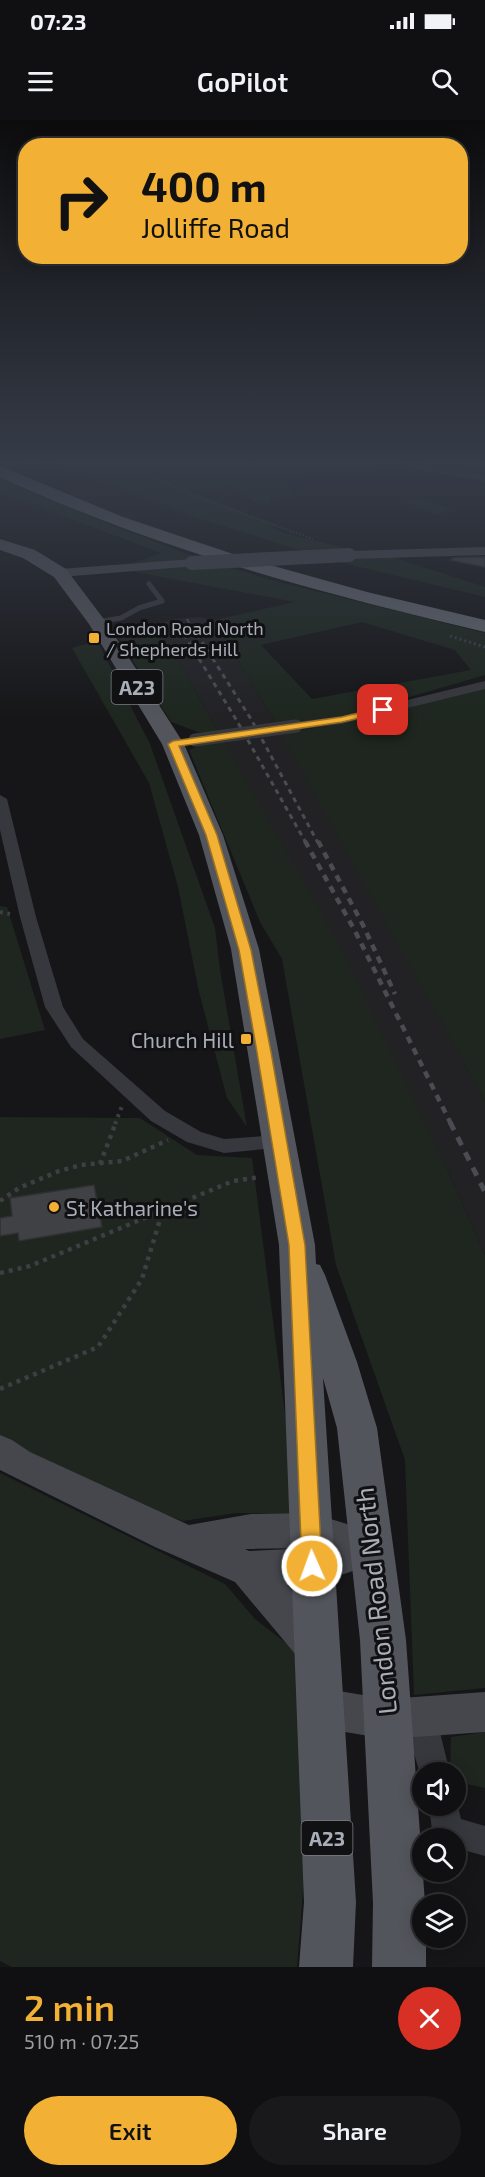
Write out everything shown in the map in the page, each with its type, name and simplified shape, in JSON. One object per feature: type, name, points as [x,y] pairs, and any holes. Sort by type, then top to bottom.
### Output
[{"type":"highway","points":[[198,548],[352,593],[485,626]]},
{"type":"highway","points":[[260,548],[355,574]]},
{"type":"main road","name":"London Road North","points":[[12,548],[29,554],[60,573],[184,742],[245,950],[297,1245],[330,1902],[326,1967]]},
{"type":"main road","points":[[60,573],[349,555],[485,552]]},
{"type":"main road","name":"London Road North","points":[[297,1245],[338,1362],[357,1428],[383,1640],[405,1719],[399,1967]]},
{"type":"main road","points":[[0,1451],[18,1463],[168,1535],[248,1569],[317,1649]]},
{"type":"main road","points":[[189,1542],[251,1531],[312,1548],[370,1547]]},
{"type":"main road","points":[[248,1569],[312,1548]]},
{"type":"main road","points":[[321,1708],[405,1719],[485,1712]]},
{"type":"street","points":[[184,742],[342,720],[485,685]]},
{"type":"street","points":[[0,799],[28,916],[54,1007],[77,1043],[158,1116],[185,1132],[224,1146],[279,1142]]},
{"type":"street","points":[[405,1719],[431,1762]]},
{"type":"street","points":[[445,1816],[447,1830],[485,1841]]},
{"type":"lane","points":[[97,622],[121,618],[139,608],[162,601],[149,584]]},
{"type":"path","points":[[100,1164],[129,1091]]},
{"type":"path","points":[[0,1201],[19,1188],[59,1171],[81,1165],[122,1161],[185,1132]]},
{"type":"path","points":[[0,1273],[30,1266],[232,1181],[261,1177]]},
{"type":"path","points":[[0,1389],[98,1347],[142,1279],[162,1212]]},
{"type":"shaded area","points":[[148,548],[172,548],[201,559],[128,565],[161,553]]},
{"type":"shaded area","points":[[294,548],[346,548],[357,551],[309,553]]},
{"type":"shaded area","points":[[389,556],[485,587],[485,597],[331,560]]},
{"type":"shaded area","points":[[222,565],[271,580],[485,633],[485,675],[341,717],[277,725],[214,620],[295,602],[135,572],[136,569]],"holes":[[[362,622],[455,650],[471,670],[312,699],[261,645]]]},
{"type":"shaded area","points":[[200,617],[214,620],[292,750],[485,1101],[485,1255],[448,1171],[218,732],[158,623]]},
{"type":"shaded area","points":[[158,623],[218,732],[198,732],[171,722],[117,635]]},
{"type":"shaded area","points":[[97,641],[150,744],[215,928],[247,1127],[227,1098],[199,992],[178,887],[149,783],[72,648]]},
{"type":"shaded area","points":[[485,684],[485,1101],[281,733],[348,723]]},
{"type":"shaded area","points":[[224,742],[341,948],[448,1171],[485,1255],[485,1688],[414,1695],[405,1460],[336,1265],[282,959],[260,922],[189,750],[203,744]]},
{"type":"shaded area","points":[[0,906],[7,907],[45,1030],[0,1039]]},
{"type":"shaded area","points":[[0,1117],[140,1118],[197,1155],[252,1158],[298,1514],[236,1513],[183,1521],[120,1498],[0,1442]]},
{"type":"shaded area","points":[[0,1473],[225,1584],[255,1619],[299,1653],[304,1879],[297,1967],[12,1967],[0,1961]]},
{"type":"shaded area","points":[[485,1732],[485,1788],[466,1784],[466,1762],[450,1762],[451,1737]]},
{"type":"building","points":[[485,557],[485,567],[451,560],[453,558]]},
{"type":"building","name":"St Katharine's","points":[[94,1185],[102,1227],[19,1241],[18,1233],[0,1236],[0,1218],[12,1216],[10,1198]]},
{"type":"railway","points":[[187,619],[192,628]]},
{"type":"railway","points":[[175,620],[180,628]]},
{"type":"railway","points":[[179,626],[237,721],[306,843]]},
{"type":"railway","points":[[192,626],[251,719],[318,843]]},
{"type":"railway","points":[[305,841],[355,931],[451,1124]]},
{"type":"railway","points":[[318,841],[363,925],[395,994]]},
{"type":"railway","points":[[451,1124],[485,1192]]},
{"type":"place","name":"London Road North / Shepherds Hill","points":[[94,638]]},
{"type":"place","name":"Church Hill","points":[[246,1039]]},
{"type":"place","name":"St Katharine's","points":[[54,1207]]},
{"type":"route","points":[[312,1566],[297,1245],[245,950],[211,835],[173,744],[342,720],[383,710]]}]
